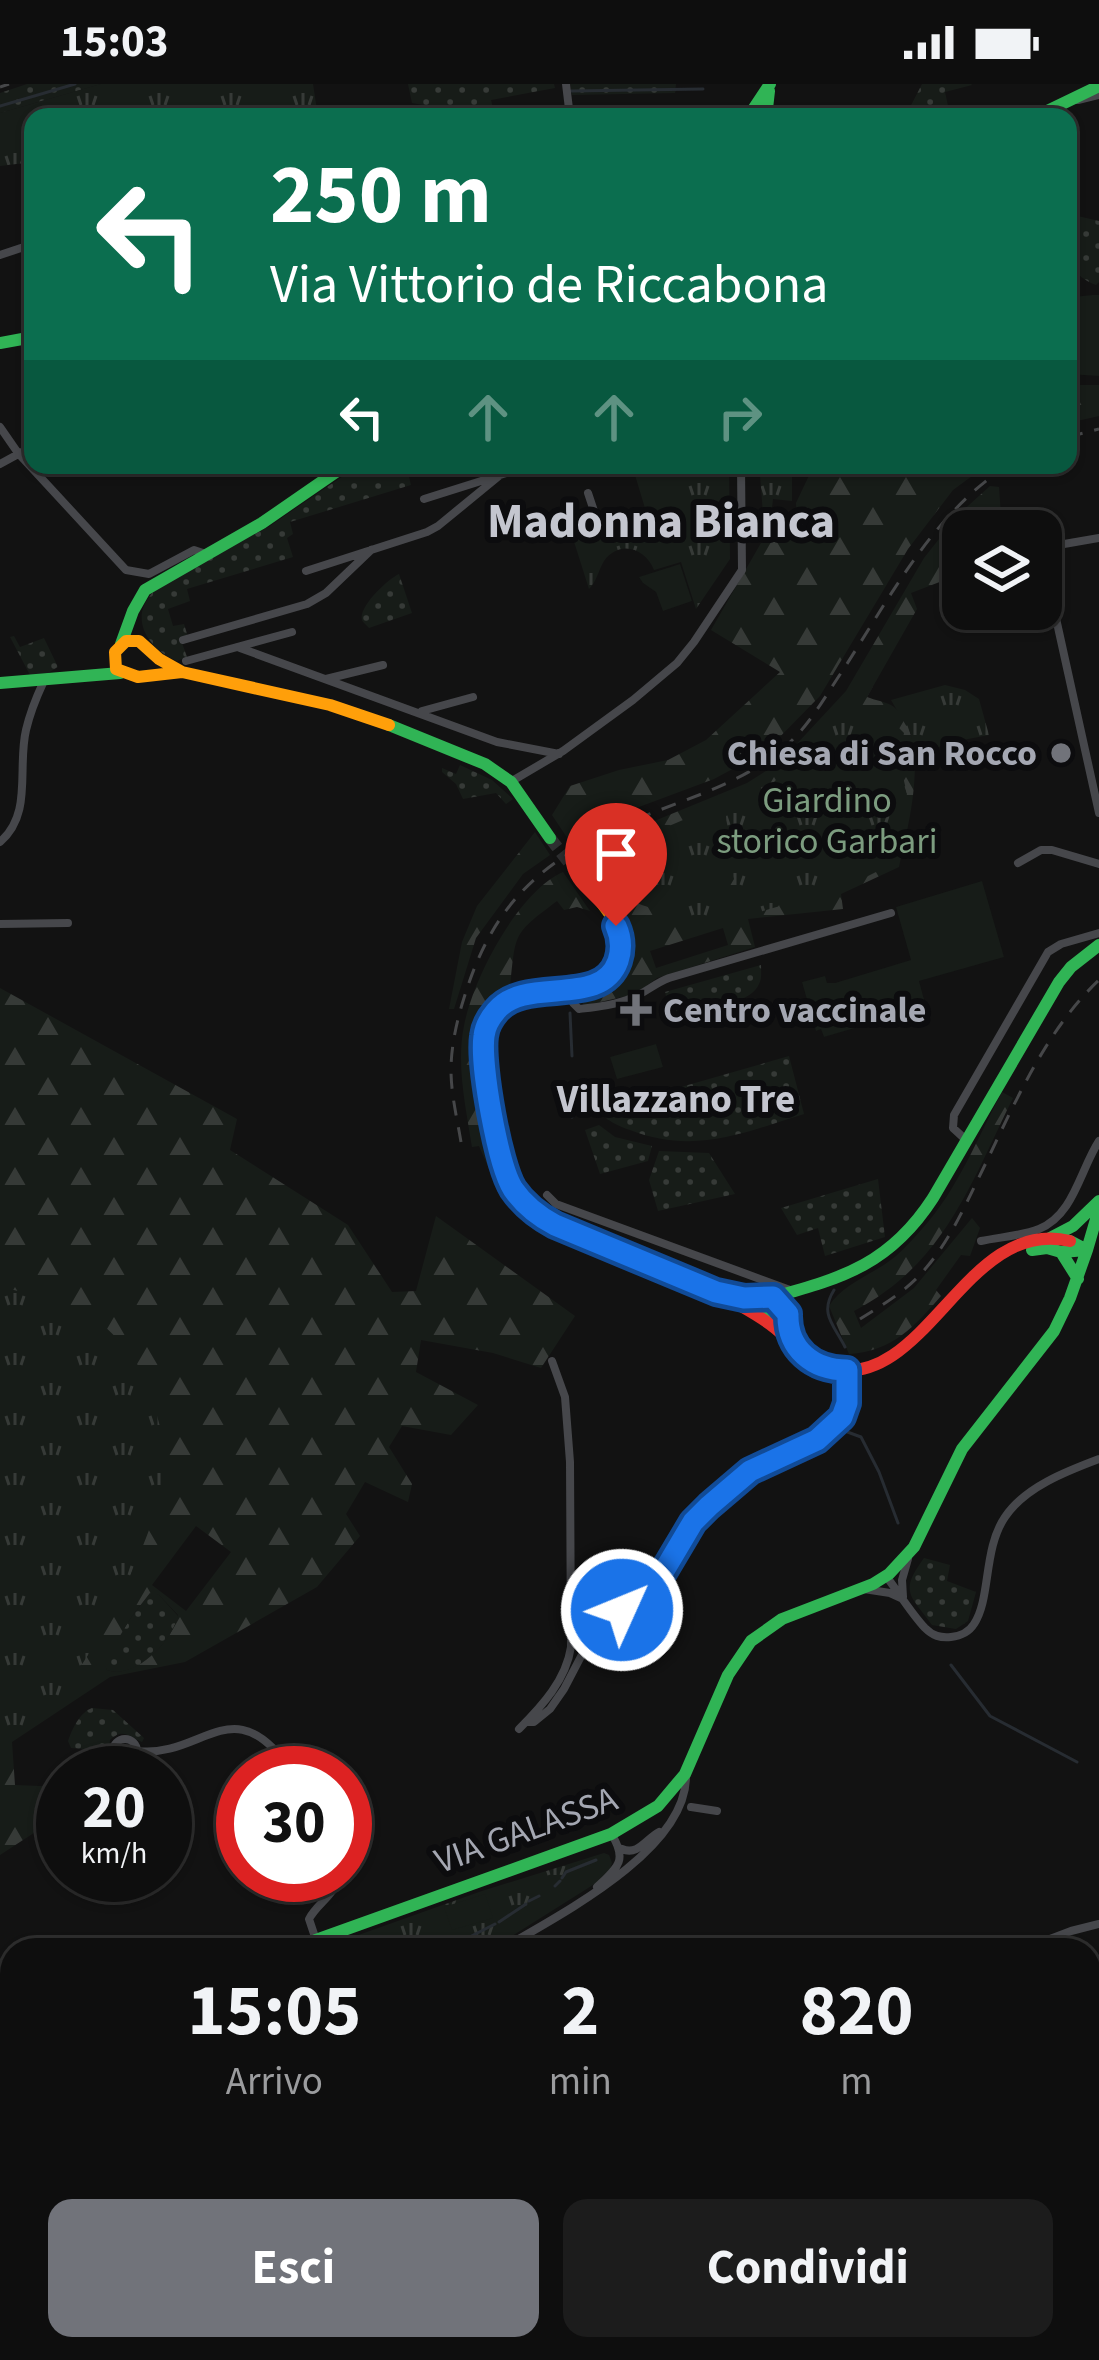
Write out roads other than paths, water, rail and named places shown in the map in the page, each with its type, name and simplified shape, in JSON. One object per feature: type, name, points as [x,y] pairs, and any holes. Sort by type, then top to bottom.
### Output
[{"type":"main road","points":[[1053,108],[1099,91]]},
{"type":"main road","points":[[120,674],[117,650],[146,590],[262,524],[333,474]]},
{"type":"main road","points":[[133,611],[151,663],[142,676]]},
{"type":"main road","points":[[76,676],[133,640],[184,666],[374,719],[485,764],[511,782],[550,838]]},
{"type":"main road","points":[[0,683],[120,674],[130,678],[184,666]]},
{"type":"main road","points":[[577,873],[612,918],[621,942],[618,962],[599,983],[523,995],[502,1005],[484,1035],[485,1068],[504,1172],[520,1199],[555,1225],[716,1292],[772,1326],[805,1357],[823,1367],[847,1370],[900,1351],[922,1334],[984,1266],[1073,1226],[1099,1205]]},
{"type":"main road","points":[[716,1292],[773,1297],[859,1269],[899,1243],[924,1214],[1059,982],[1099,945]]},
{"type":"main road","name":"VIA GALASSA","points":[[322,1938],[611,1834],[655,1809],[686,1777],[724,1684],[748,1644],[775,1623],[863,1589],[908,1557],[959,1454],[1048,1340],[1070,1302],[1099,1205]]},
{"type":"main road","points":[[1049,1238],[1071,1239],[1087,1250]]},
{"type":"main road","points":[[968,1284],[1017,1255],[1040,1248],[1087,1250]]},
{"type":"main road","points":[[1061,1252],[1078,1279]]},
{"type":"main road","points":[[795,1348],[788,1314],[797,1290]]},
{"type":"main road","points":[[773,1297],[788,1314]]},
{"type":"main road","points":[[772,1326],[765,1306],[773,1297]]},
{"type":"street","points":[[0,427],[24,460]]},
{"type":"street","points":[[0,464],[24,450]]},
{"type":"street","points":[[37,474],[126,570],[149,574],[194,550],[207,555]]},
{"type":"street","points":[[424,499],[505,474]]},
{"type":"street","points":[[511,782],[559,754],[677,663],[742,570],[741,474]]},
{"type":"street","points":[[306,571],[438,526],[499,476]]},
{"type":"street","points":[[588,493],[594,511]]},
{"type":"street","points":[[1062,544],[1099,538]]},
{"type":"street","points":[[183,640],[307,604],[326,593],[372,549]]},
{"type":"street","points":[[1061,630],[1099,812]]},
{"type":"street","points":[[184,666],[292,632]]},
{"type":"street","points":[[240,648],[497,742],[559,754]]},
{"type":"street","points":[[325,679],[383,665]]},
{"type":"street","points":[[0,842],[20,814],[25,733],[43,683]]},
{"type":"street","points":[[419,711],[472,698]]},
{"type":"street","points":[[1018,863],[1041,850],[1052,850],[1099,864]]},
{"type":"street","points":[[572,989],[573,1003],[579,1009],[633,998],[669,978],[891,913]]},
{"type":"street","points":[[0,924],[68,922]]},
{"type":"street","points":[[965,1139],[953,1128],[953,1115],[1035,970],[1054,947],[1099,933]]},
{"type":"street","points":[[981,1240],[1032,1232],[1052,1222],[1069,1202],[1099,1141]]},
{"type":"street","points":[[547,1195],[556,1204],[797,1290]]},
{"type":"street","points":[[612,1248],[620,1228]]},
{"type":"street","points":[[552,1361],[565,1397],[570,1462],[572,1647],[564,1673],[523,1725],[534,1722],[557,1699],[599,1622],[652,1591],[693,1522],[709,1506],[750,1471],[817,1440],[842,1417],[847,1370]]},
{"type":"street","points":[[886,1576],[935,1636],[952,1637],[970,1630],[979,1614],[991,1551],[1004,1517],[1051,1480],[1099,1459]]},
{"type":"street","points":[[903,1598],[908,1557]]},
{"type":"street","points":[[863,1589],[903,1598]]},
{"type":"street","points":[[176,1746],[218,1730],[240,1730],[272,1746]]},
{"type":"street","points":[[686,1777],[690,1808]]},
{"type":"street","points":[[520,1938],[620,1874],[690,1808],[717,1811]]},
{"type":"street","points":[[611,1834],[627,1852],[666,1829]]},
{"type":"street","points":[[580,1901],[617,1867],[620,1849]]},
{"type":"street","points":[[315,1938],[309,1919],[325,1902]]},
{"type":"street","points":[[1053,1938],[1099,1924]]},
{"type":"waterway","points":[[0,106],[75,84]]},
{"type":"waterway","points":[[571,91],[703,89]]},
{"type":"waterway","points":[[570,1013],[572,1056]]},
{"type":"waterway","points":[[572,1117],[575,1098]]},
{"type":"waterway","points":[[834,1290],[828,1313],[845,1347]]},
{"type":"waterway","points":[[843,1422],[842,1430],[861,1437],[898,1523]]},
{"type":"waterway","points":[[951,1665],[990,1716],[1077,1762]]},
{"type":"waterway","points":[[562,1878],[596,1860]]},
{"type":"waterway","points":[[555,1886],[560,1881]]},
{"type":"waterway","points":[[529,1901],[539,1896]]},
{"type":"waterway","points":[[499,1922],[526,1904]]},
{"type":"waterway","points":[[468,1938],[495,1924]]},
{"type":"tunnel","points":[[550,838],[577,873]]},
{"type":"railway","points":[[0,87],[9,84]]},
{"type":"railway","points":[[1077,435],[1099,429]]},
{"type":"railway","points":[[461,1142],[451,1079],[455,1033],[475,966],[505,913],[544,871],[568,854],[625,824],[731,781],[789,743],[818,708],[936,531],[997,474]]},
{"type":"railway","points":[[860,1319],[904,1290],[935,1257],[1047,1045],[1099,980]]},
{"type":"place","name":"Chiesa di San Rocco","points":[[1061,753]]},
{"type":"place","name":"Centro vaccinale","points":[[636,1010]]},
{"type":"district","name":"Madonna Bianca","points":[[661,522]]},
{"type":"district","name":"Villazzano Tre","points":[[676,1100]]},
{"type":"park label","name":"Giardino storico Garbari","points":[[827,820]]}]
